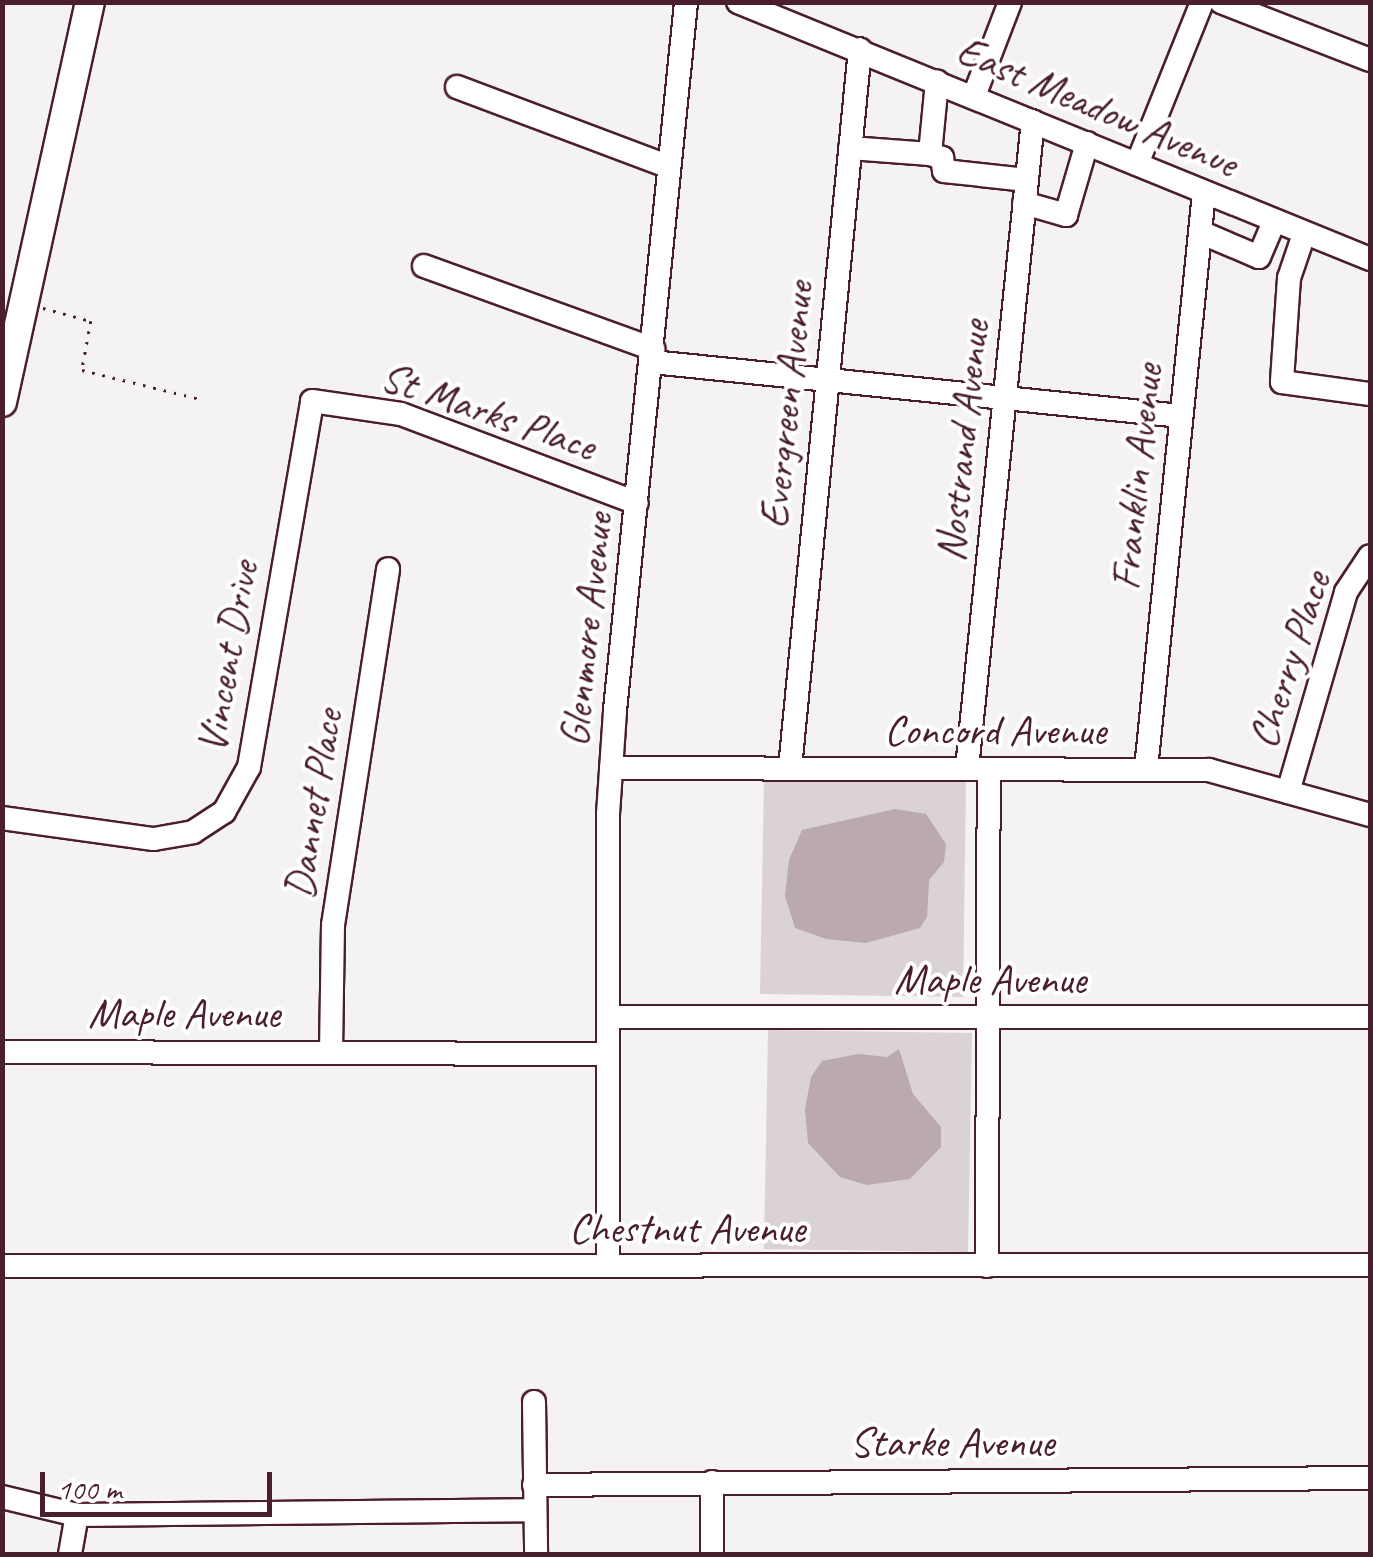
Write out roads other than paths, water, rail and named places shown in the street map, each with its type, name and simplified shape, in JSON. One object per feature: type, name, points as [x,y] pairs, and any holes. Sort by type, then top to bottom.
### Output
[{"type":"main road","points":[[4,388],[90,2]]},
{"type":"street","name":"Glenmore Avenue","points":[[608,1266],[606,1054],[611,768],[653,356],[666,166],[686,2]]},
{"type":"street","name":"East Meadow Avenue","points":[[738,2],[1370,260]]},
{"type":"street","points":[[974,96],[1010,2]]},
{"type":"street","points":[[1137,164],[1202,2]]},
{"type":"street","points":[[1221,2],[1370,59]]},
{"type":"street","name":"Evergreen Avenue","points":[[790,768],[860,49]]},
{"type":"street","points":[[930,154],[937,80]]},
{"type":"street","points":[[457,87],[666,166]]},
{"type":"street","name":"Nostrand Avenue","points":[[988,1266],[987,1018],[978,770],[1004,397],[1033,121]]},
{"type":"street","points":[[850,148],[930,154],[942,158],[944,171],[1026,192],[1066,215],[1087,143]]},
{"type":"street","name":"Franklin Avenue","points":[[1146,769],[1204,193]]},
{"type":"street","points":[[1200,232],[1259,257],[1274,222]]},
{"type":"street","points":[[1304,234],[1289,278],[1282,382],[1370,394]]},
{"type":"street","points":[[424,266],[653,356],[827,380],[1181,416]]},
{"type":"street","name":"St Marks Place","points":[[312,401],[401,414],[637,503]]},
{"type":"street","name":"Vincent Drive","points":[[2,818],[154,839],[193,832],[224,812],[249,766],[312,401]]},
{"type":"street","name":"Cherry Place","points":[[1288,792],[1346,592],[1370,556]]},
{"type":"street","name":"Dannet Place","points":[[331,1052],[333,925],[388,569]]},
{"type":"street","name":"Concord Avenue","points":[[611,768],[1209,770],[1370,816]]},
{"type":"street","name":"Maple Avenue","points":[[609,1017],[1370,1017]]},
{"type":"street","name":"Maple Avenue","points":[[2,1052],[606,1054]]},
{"type":"street","name":"Chestnut Avenue","points":[[2,1266],[1370,1266]]},
{"type":"street","points":[[534,1402],[536,1554]]},
{"type":"street","name":"Starke Avenue","points":[[534,1485],[1370,1478]]},
{"type":"street","points":[[712,1482],[712,1554]]},
{"type":"street","points":[[2,1496],[77,1516],[534,1510]]},
{"type":"street","points":[[70,1554],[77,1516]]}]
